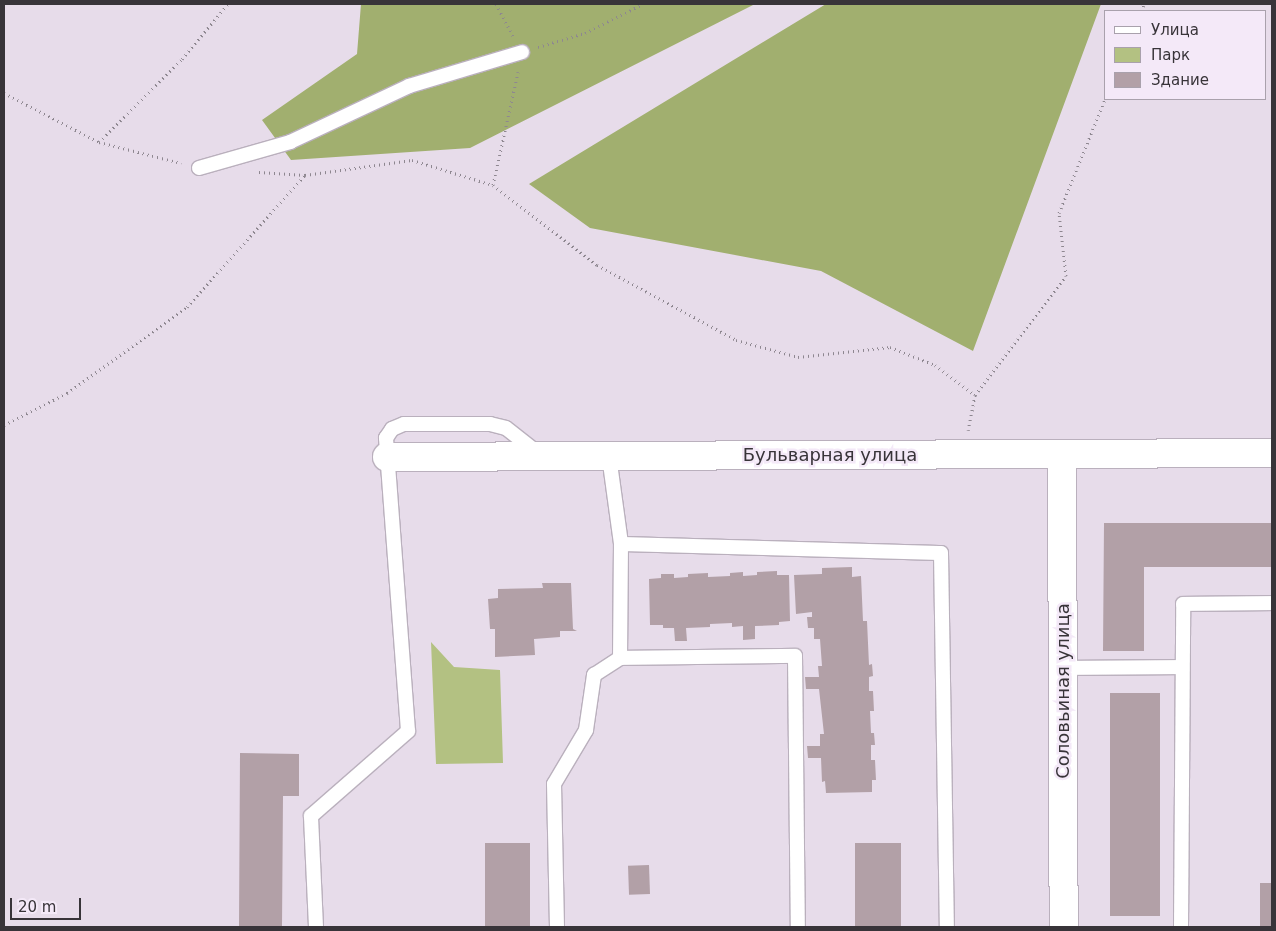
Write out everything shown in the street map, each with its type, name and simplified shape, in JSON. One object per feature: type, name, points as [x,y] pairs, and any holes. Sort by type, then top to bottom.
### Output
[{"type":"street","name":"Бульварная улица","points":[[387,457],[1272,453]]},
{"type":"street","name":"Соловьиная улица","points":[[1062,454],[1064,927]]},
{"type":"lane","points":[[199,168],[290,142],[409,86],[522,52]]},
{"type":"lane","points":[[609,456],[621,544],[620,658]]},
{"type":"lane","points":[[316,927],[311,816],[408,732],[387,457]]},
{"type":"lane","points":[[621,544],[941,553],[947,927]]},
{"type":"lane","points":[[1181,927],[1183,604],[1272,603]]},
{"type":"lane","points":[[557,927],[554,784],[586,730],[594,675],[620,658],[795,656],[798,927]]},
{"type":"lane","points":[[1063,668],[1182,666]]},
{"type":"path","points":[[98,142],[182,59],[228,4]]},
{"type":"path","points":[[493,185],[522,52],[496,4]]},
{"type":"path","points":[[522,52],[585,33],[643,4]]},
{"type":"path","points":[[4,93],[98,142],[199,168]]},
{"type":"path","points":[[963,454],[975,395],[1066,276],[1059,212],[1105,100]]},
{"type":"path","points":[[257,172],[305,174],[412,160],[493,185],[597,265],[736,340],[798,357],[890,348],[935,365],[975,395]]},
{"type":"path","points":[[4,425],[67,393],[187,308],[305,174]]},
{"type":"green space","points":[[361,4],[755,4],[470,148],[291,160],[262,120],[357,54]]},
{"type":"green space","points":[[826,4],[1101,4],[973,351],[821,271],[590,228],[529,184]]},
{"type":"green space","points":[[431,642],[454,667],[500,670],[503,763],[436,764]]},
{"type":"building","points":[[1104,523],[1272,523],[1272,567],[1144,567],[1144,651],[1103,651]]},
{"type":"building","points":[[852,567],[852,577],[861,576],[863,621],[867,621],[869,665],[872,664],[873,676],[869,677],[869,691],[873,691],[874,711],[870,711],[871,733],[874,733],[875,745],[871,745],[871,760],[875,760],[876,780],[872,780],[872,792],[826,793],[825,781],[822,782],[821,758],[808,758],[807,746],[820,746],[820,734],[824,734],[819,689],[806,689],[805,677],[819,677],[818,666],[822,666],[820,639],[814,639],[814,628],[808,628],[807,617],[812,617],[812,612],[796,614],[794,575],[822,574],[822,568]]},
{"type":"building","points":[[777,571],[777,575],[789,575],[790,621],[779,622],[779,625],[755,626],[755,639],[743,640],[743,626],[732,627],[732,623],[710,624],[710,627],[686,628],[687,641],[675,641],[674,628],[663,628],[663,625],[650,625],[649,579],[661,578],[661,574],[674,574],[674,578],[688,577],[688,574],[708,573],[708,577],[730,576],[730,573],[743,572],[743,576],[757,575],[757,572]]},
{"type":"building","points":[[542,583],[571,583],[573,629],[577,631],[560,631],[560,637],[534,639],[535,655],[495,657],[495,629],[490,629],[488,599],[498,598],[498,589],[543,588]]},
{"type":"building","points":[[1110,693],[1160,693],[1160,916],[1110,916]]},
{"type":"building","points":[[240,753],[299,754],[299,796],[283,796],[282,927],[239,927]]},
{"type":"building","points":[[485,843],[530,843],[530,927],[485,927]]},
{"type":"building","points":[[855,843],[901,843],[901,927],[855,927]]},
{"type":"building","points":[[649,865],[650,894],[629,895],[628,866]]},
{"type":"building","points":[[1260,883],[1272,883],[1272,927],[1260,927]]}]
